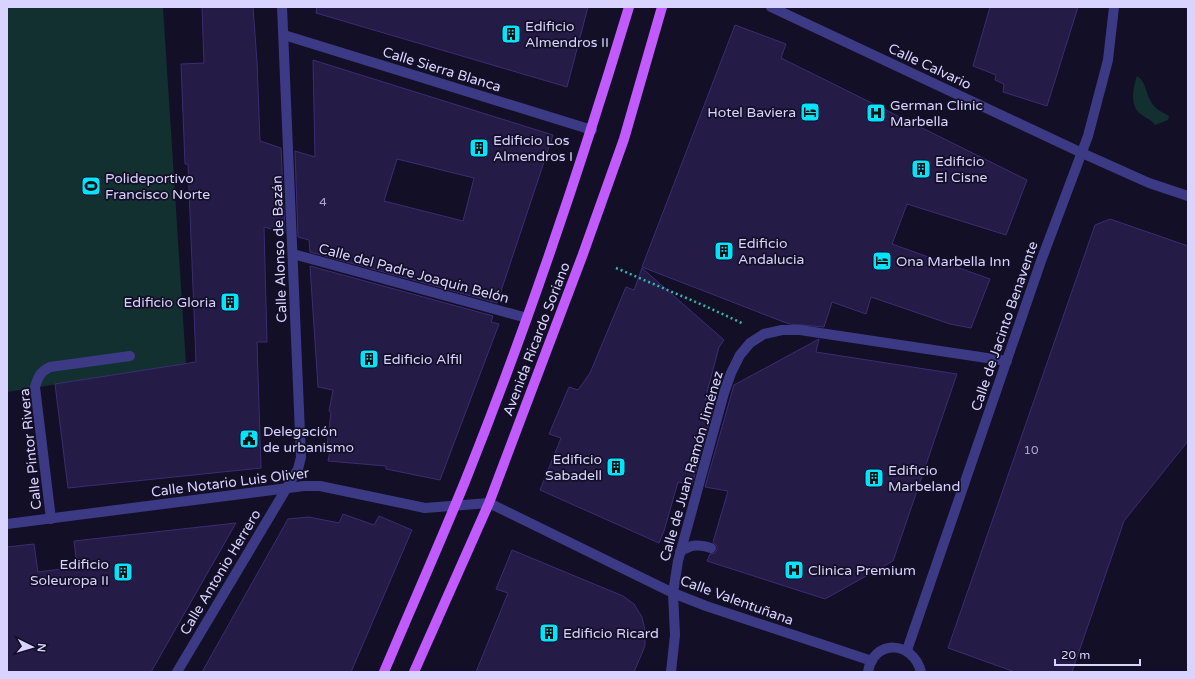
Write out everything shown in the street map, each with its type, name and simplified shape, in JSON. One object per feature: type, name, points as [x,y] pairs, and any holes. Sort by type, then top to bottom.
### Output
[{"type":"main road","name":"Avenida Ricardo Soriano","points":[[384,672],[455,506],[527,318],[592,130],[628,7]]},
{"type":"main road","name":"Avenida Ricardo Soriano","points":[[414,672],[489,503],[583,254],[624,139],[662,7]]},
{"type":"street","name":"Calle Alonso de Bazán","points":[[282,7],[301,457],[298,469],[287,487]]},
{"type":"street","name":"Calle Calvario","points":[[771,7],[1148,183],[1188,196]]},
{"type":"street","name":"Calle de Jacinto Benavente","points":[[906,650],[1041,261],[1082,153],[1108,60],[1114,7]]},
{"type":"street","name":"Calle Sierra Blanca","points":[[284,35],[592,130]]},
{"type":"street","name":"Calle del Padre Joaquin Belón","points":[[293,254],[527,318]]},
{"type":"street","name":"Calle de Juan Ramón Jiménez","points":[[671,672],[675,635],[673,593],[680,552],[724,393],[740,355],[750,343],[764,334],[782,330],[800,330],[1007,361]]},
{"type":"street","name":"Calle Pintor Rivera","points":[[51,519],[35,387],[37,379],[42,371],[50,368],[130,356]]},
{"type":"street","name":"Calle Notario Luis Oliver","points":[[7,524],[287,487],[320,486],[425,508],[489,503]]},
{"type":"street","name":"Calle Antonio Herrero","points":[[177,672],[287,487]]},
{"type":"street","name":"Calle Valentuñana","points":[[489,503],[673,593],[706,606],[872,661]]},
{"type":"street","points":[[680,552],[688,546],[696,544],[711,548]]},
{"type":"street","points":[[868,672],[872,661],[884,650],[898,647],[906,650],[914,656],[921,672]]},
{"type":"path","points":[[616,268],[750,327]]},
{"type":"green space","name":"Polideportivo Francisco Norte","points":[[163,7],[186,364],[7,392],[7,8]]},
{"type":"green space","points":[[1137,76],[1146,88],[1149,99],[1155,107],[1169,116],[1168,120],[1155,125],[1138,112],[1135,107],[1133,97]]},
{"type":"building","points":[[202,7],[253,7],[260,141],[281,148],[285,233],[264,227],[267,342],[257,342],[261,468],[68,488],[55,384],[196,362],[188,164],[185,164],[181,64],[204,63]]},
{"type":"building","name":"Edificio Almendros II","points":[[317,7],[588,7],[567,87],[316,13]]},
{"type":"building","points":[[990,7],[1078,7],[1047,106],[1003,92],[1004,84],[995,80],[996,75],[973,66]]},
{"type":"building","points":[[735,25],[786,44],[781,58],[1027,180],[1006,235],[907,204],[892,244],[990,279],[971,328],[950,324],[871,297],[866,314],[832,302],[824,327],[789,324],[642,267]]},
{"type":"building","points":[[313,60],[553,135],[497,303],[310,252],[309,240],[298,237],[295,151],[315,157]],"holes":[[[397,159],[474,178],[463,221],[384,201]]]},
{"type":"building","points":[[1110,219],[1188,246],[1188,441],[1124,521],[1072,672],[1015,672],[948,648],[1095,225]]},
{"type":"building","points":[[310,266],[493,316],[491,322],[499,324],[440,480],[386,469],[386,466],[328,461],[331,446],[327,446],[331,412],[329,411],[333,390],[318,387]]},
{"type":"building","points":[[642,268],[724,340],[719,347],[705,400],[717,394],[692,485],[678,482],[664,531],[659,543],[540,490],[561,438],[549,434],[569,387],[578,390],[590,373],[626,287],[634,290]]},
{"type":"building","name":"Edificio Marbeland","points":[[819,339],[816,352],[957,374],[893,561],[825,599],[707,561],[710,554],[715,553],[717,549],[717,546],[713,542],[728,491],[705,487],[734,385]]},
{"type":"building","points":[[343,514],[374,525],[379,516],[412,530],[351,672],[202,672],[288,519],[309,517],[339,523]]},
{"type":"building","points":[[236,523],[151,672],[7,672],[7,547],[34,544],[38,572],[77,567],[74,541]]},
{"type":"building","points":[[512,550],[623,596],[634,604],[642,617],[645,630],[645,646],[634,672],[476,672],[508,593],[496,589]]},
{"type":"place","name":"Edificio Almendros II","points":[[511,34]]},
{"type":"place","name":"Hotel Baviera","points":[[810,112]]},
{"type":"place","name":"German Clinic Marbella","points":[[876,113]]},
{"type":"place","name":"Edificio Los Almendros I","points":[[479,148]]},
{"type":"place","name":"Edificio El Cisne","points":[[921,169]]},
{"type":"place","name":"Polideportivo Francisco Norte","points":[[91,186]]},
{"type":"place","name":"Edificio Andalucia","points":[[724,251]]},
{"type":"place","name":"Ona Marbella Inn","points":[[882,261]]},
{"type":"place","name":"Edificio Gloria","points":[[230,302]]},
{"type":"place","name":"Edificio Alfil","points":[[369,359]]},
{"type":"place","name":"Delegación de urbanismo","points":[[249,439]]},
{"type":"place","name":"Edificio Sabadell","points":[[616,467]]},
{"type":"place","name":"Edificio Marbeland","points":[[874,478]]},
{"type":"place","name":"Clinica Premium","points":[[794,570]]},
{"type":"place","name":"Edificio Soleuropa II","points":[[123,572]]},
{"type":"place","name":"Edificio Ricard","points":[[549,633]]}]
